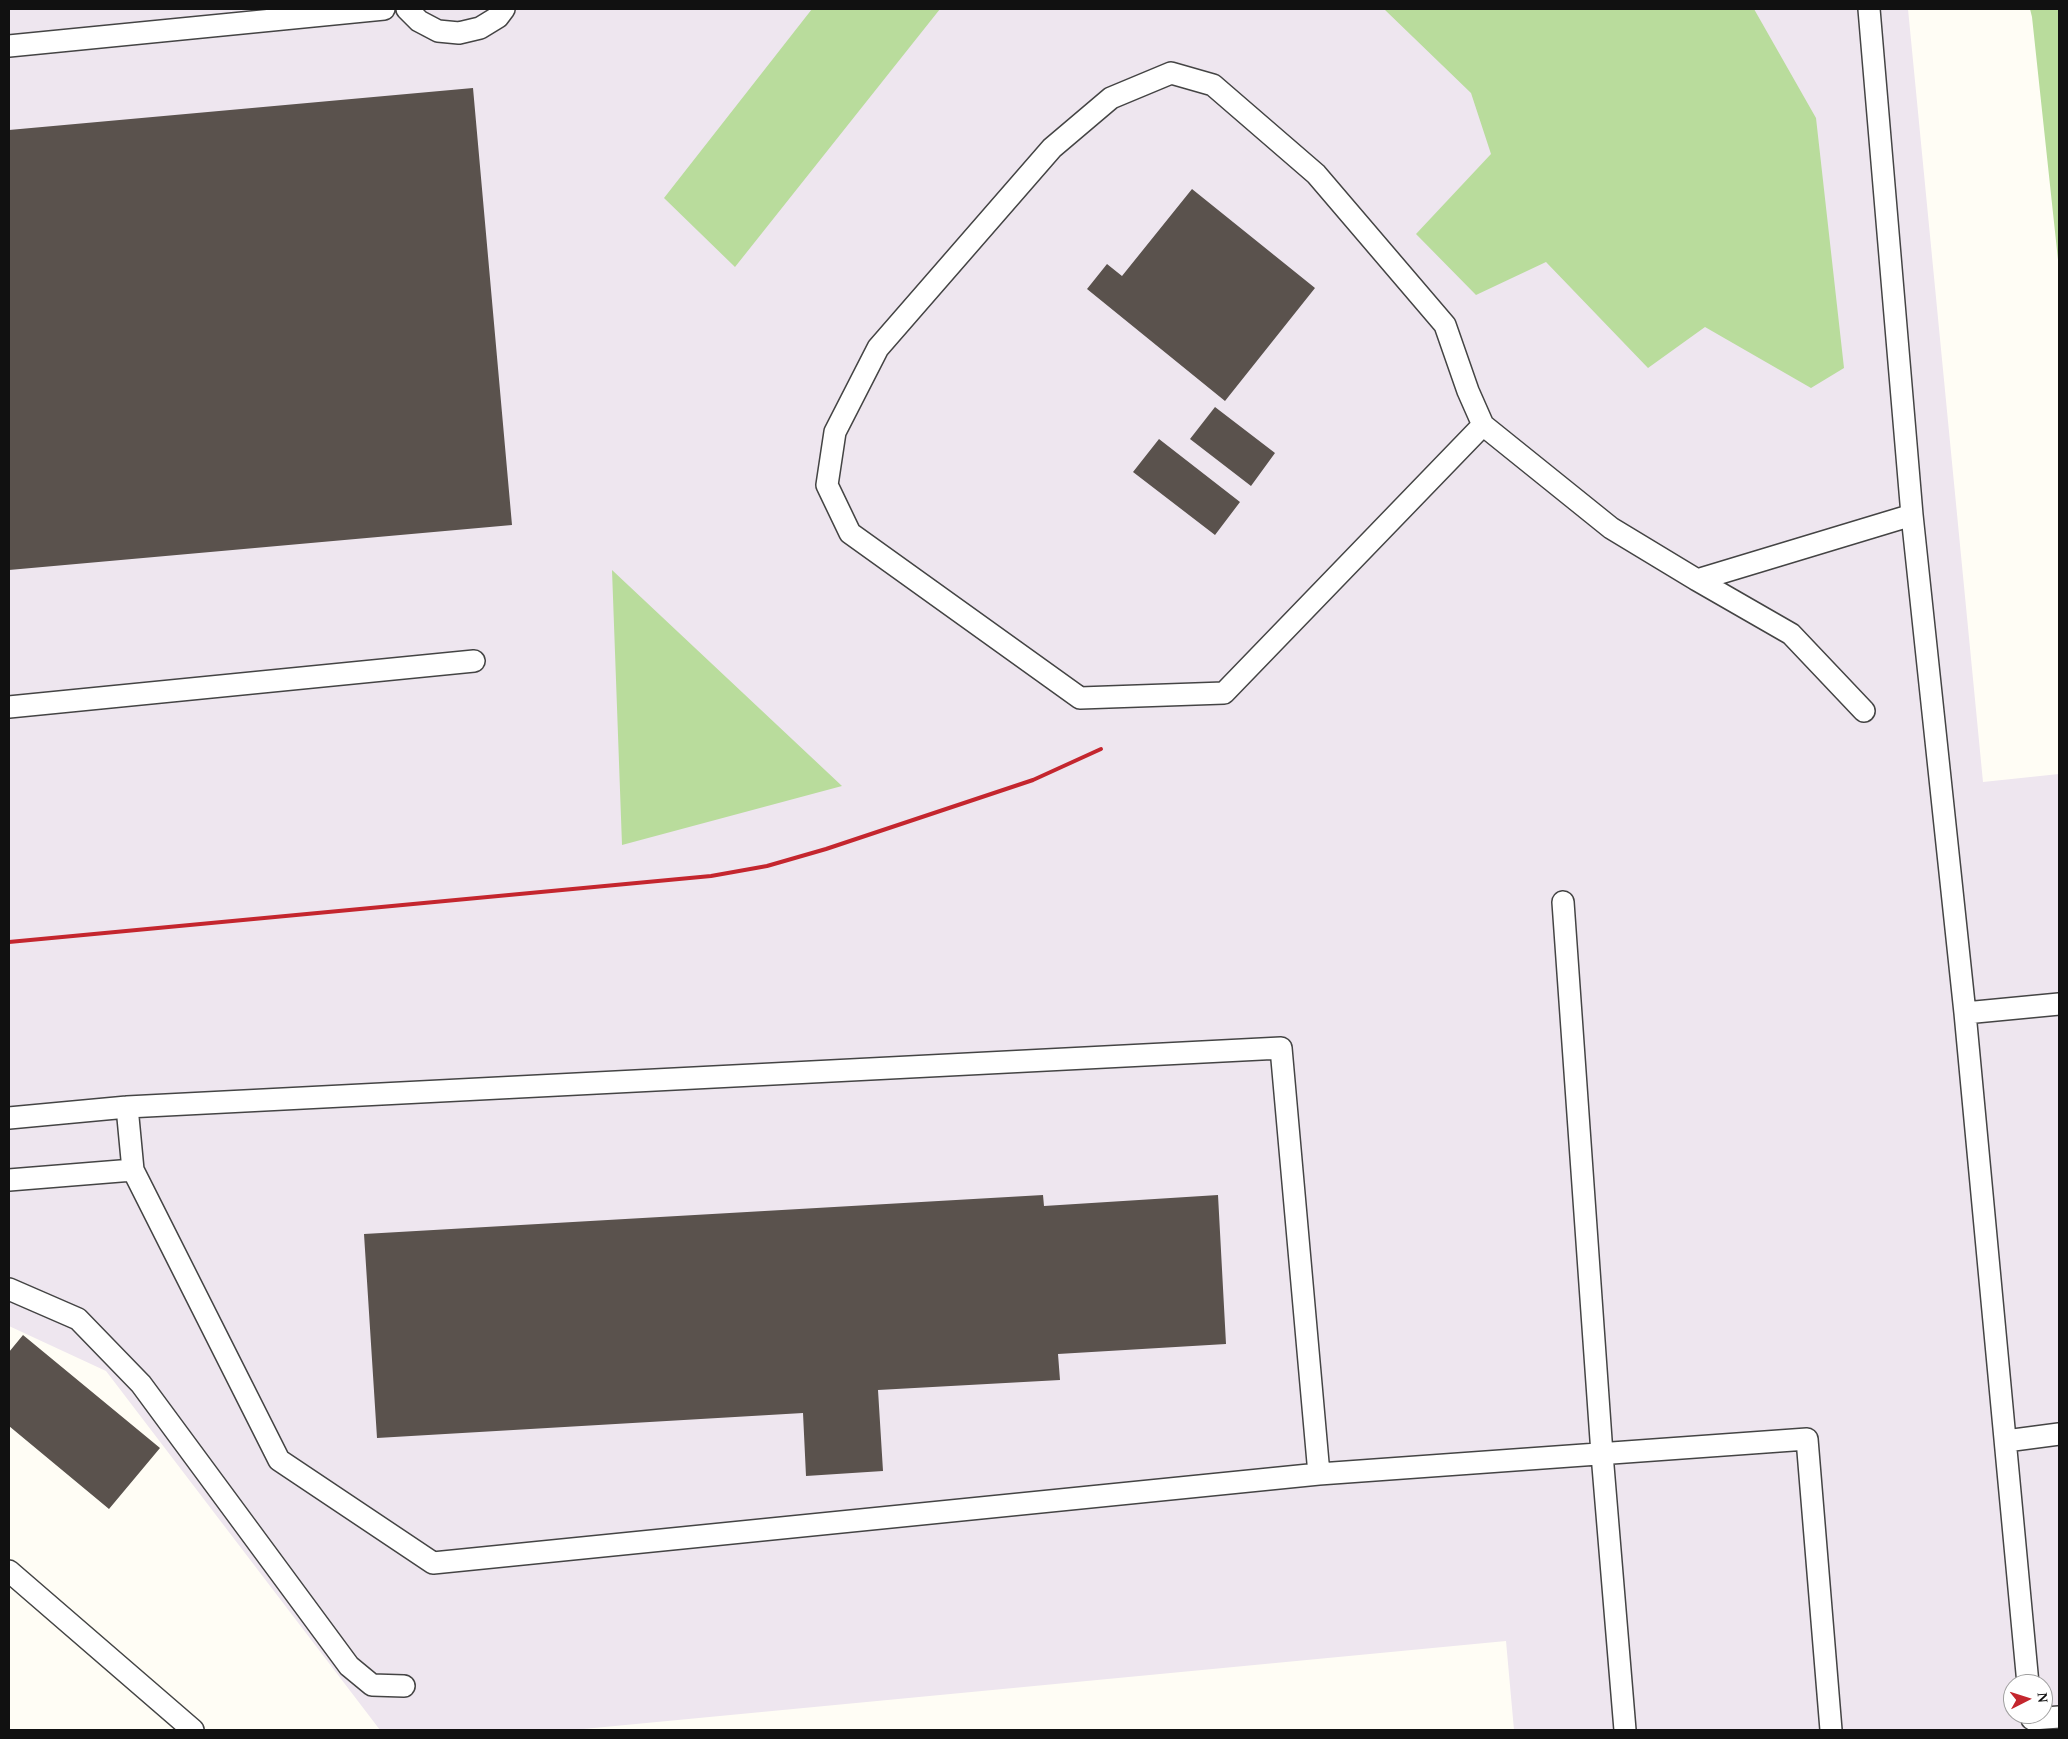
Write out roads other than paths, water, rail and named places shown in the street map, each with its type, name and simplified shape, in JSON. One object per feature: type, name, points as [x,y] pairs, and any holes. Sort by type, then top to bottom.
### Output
[{"type":"lane","points":[[9,46],[384,9]]},
{"type":"lane","points":[[407,9],[419,21],[438,31],[459,33],[480,28],[498,17],[504,9]]},
{"type":"lane","points":[[1869,9],[1912,515],[1965,1013],[2027,1674]]},
{"type":"lane","points":[[1483,425],[1224,693],[1080,698],[850,533],[827,485],[835,432],[878,348],[1052,148],[1111,98],[1171,73],[1213,85],[1316,174],[1445,325],[1468,391],[1483,425],[1611,528],[1791,634],[1864,711]]},
{"type":"lane","points":[[1697,580],[1912,515]]},
{"type":"lane","points":[[9,707],[474,661]]},
{"type":"lane","points":[[1563,902],[1602,1454],[1625,1730]]},
{"type":"lane","points":[[1965,1013],[2059,1004]]},
{"type":"lane","points":[[9,1118],[127,1107],[1281,1048],[1319,1474]]},
{"type":"lane","points":[[127,1107],[133,1170],[279,1460],[433,1563],[1319,1474],[1806,1439],[1831,1730]]},
{"type":"lane","points":[[9,1180],[133,1170]]},
{"type":"lane","points":[[9,1289],[78,1319],[141,1384],[349,1666],[372,1685],[404,1686]]},
{"type":"lane","points":[[2006,1441],[2059,1434]]},
{"type":"lane","points":[[9,1571],[194,1730]]},
{"type":"railway","points":[[9,942],[711,876],[767,866],[826,849],[1033,780],[1101,749]]}]
